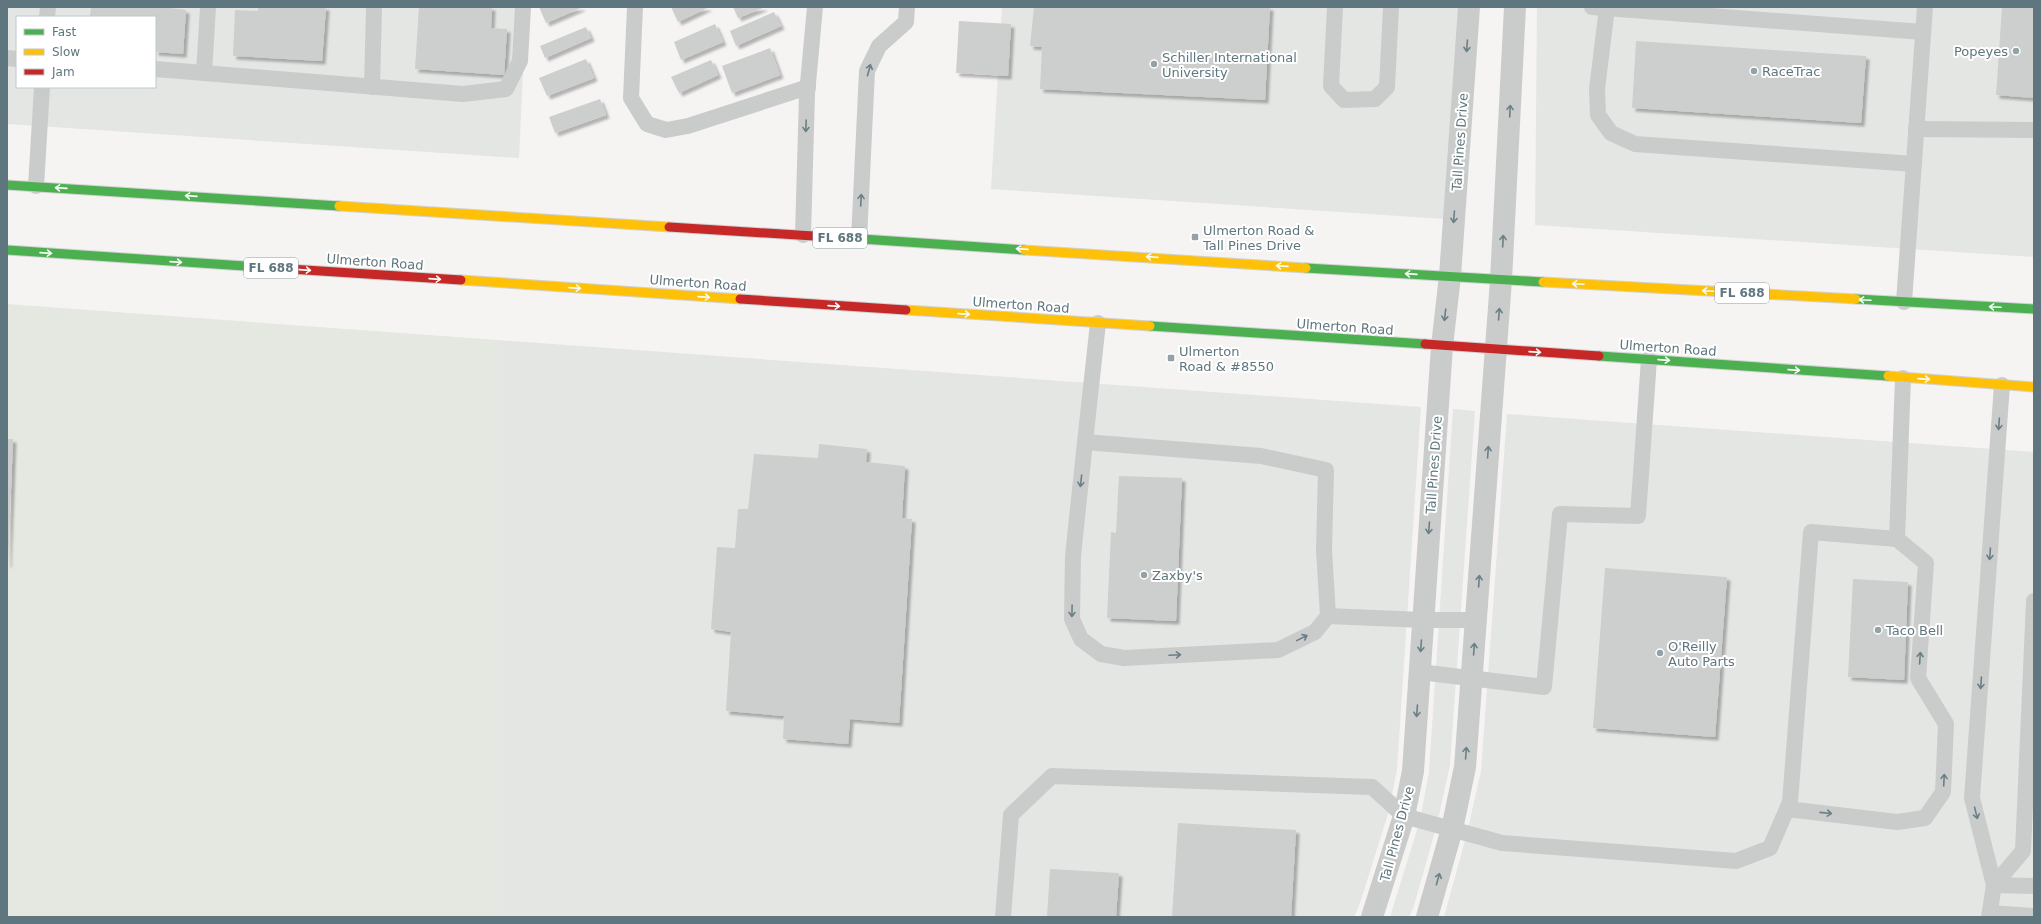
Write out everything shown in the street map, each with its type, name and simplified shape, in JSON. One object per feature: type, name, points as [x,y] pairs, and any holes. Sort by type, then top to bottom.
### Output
[{"type":"main road","name":"FL 688","points":[[7,184],[1501,280],[2034,309]]},
{"type":"main road","name":"Ulmerton Road","points":[[7,250],[1649,359],[2034,387]]},
{"type":"street","name":"Tall Pines Drive","points":[[1372,917],[1404,816],[1413,771],[1442,346],[1450,276],[1469,7]]},
{"type":"street","points":[[1427,917],[1452,828],[1465,768],[1501,280],[1515,7]]},
{"type":"lane","points":[[204,73],[208,7]]},
{"type":"lane","points":[[372,87],[374,7]]},
{"type":"lane","points":[[156,69],[463,94],[506,89],[520,61],[523,7]]},
{"type":"lane","points":[[635,7],[632,98],[647,124],[666,130],[688,126],[808,87]]},
{"type":"lane","points":[[803,235],[808,87],[815,7]]},
{"type":"lane","points":[[859,239],[867,71],[879,46],[906,22],[907,7]]},
{"type":"lane","points":[[1335,7],[1331,86],[1344,100],[1375,99],[1387,87],[1391,7]]},
{"type":"lane","points":[[1914,164],[1635,144],[1610,132],[1598,115],[1597,89],[1599,7],[1923,32]]},
{"type":"lane","points":[[1904,302],[1925,7]]},
{"type":"lane","points":[[36,186],[42,88]]},
{"type":"lane","points":[[1916,129],[2034,130]]},
{"type":"lane","points":[[1085,442],[1261,456],[1326,470],[1324,550],[1328,616],[1315,632],[1278,650],[1124,658],[1101,654],[1081,639],[1072,619],[1073,556],[1085,442],[1098,323]]},
{"type":"lane","points":[[1420,672],[1544,687],[1560,514],[1638,516],[1649,359]]},
{"type":"lane","points":[[1897,538],[1902,378]]},
{"type":"lane","points":[[2002,385],[1972,798],[1994,885],[1989,915],[2034,916]]},
{"type":"lane","points":[[1003,917],[1011,815],[1052,776],[1372,787],[1404,816],[1452,828],[1502,844],[1736,861],[1770,848],[1790,802],[1811,532],[1897,538],[1926,563],[1918,678],[1946,724],[1943,792],[1925,818],[1897,822],[1787,809]]},
{"type":"lane","points":[[1994,885],[2023,851],[2034,601]]},
{"type":"lane","points":[[1328,616],[1423,620],[1476,620]]},
{"type":"lane","points":[[1994,885],[2034,886]]},
{"type":"shaded area","points":[[7,7],[526,7],[519,158],[7,124]]},
{"type":"shaded area","points":[[1002,7],[1475,7],[1460,220],[991,189]]},
{"type":"shaded area","points":[[1537,7],[2034,7],[2034,257],[1535,225]]},
{"type":"shaded area","points":[[7,304],[497,340],[497,916],[503,917],[7,917]]},
{"type":"shaded area","points":[[497,340],[1421,407],[1397,769],[1389,811],[1360,903],[1354,917],[497,916]]},
{"type":"shaded area","points":[[1453,409],[1475,411],[1450,765],[1437,824],[1413,909],[1409,917],[1390,917],[1420,820],[1429,772]]},
{"type":"shaded area","points":[[1507,414],[2034,452],[2034,917],[1444,917],[1467,833],[1481,771]]},
{"type":"building","points":[[91,7],[162,7],[186,10],[183,54],[156,52],[156,16],[90,16]]},
{"type":"building","points":[[258,7],[326,7],[322,61],[233,56],[235,10],[258,11]]},
{"type":"building","points":[[419,7],[492,7],[491,28],[507,29],[504,75],[415,69]]},
{"type":"building","points":[[539,7],[583,7],[546,23]]},
{"type":"building","points":[[671,7],[709,7],[678,22]]},
{"type":"building","points":[[733,7],[765,7],[738,18]]},
{"type":"building","name":"Schiller International University","points":[[1034,7],[1270,7],[1265,100],[1040,89],[1042,47],[1030,46]]},
{"type":"building","name":"Popeyes","points":[[2002,7],[2034,7],[2034,98],[1996,95]]},
{"type":"building","points":[[774,12],[781,26],[736,46],[730,31]]},
{"type":"building","points":[[959,21],[1011,24],[1008,76],[956,73]]},
{"type":"building","points":[[715,24],[723,42],[681,60],[674,42]]},
{"type":"building","points":[[586,27],[591,38],[545,58],[540,46]]},
{"type":"building","points":[[1636,41],[1866,56],[1861,123],[1632,108]]},
{"type":"building","points":[[770,48],[780,75],[732,93],[722,66]]},
{"type":"building","points":[[586,59],[594,78],[547,96],[539,78]]},
{"type":"building","points":[[711,60],[718,75],[679,93],[671,77]]},
{"type":"building","points":[[600,99],[606,115],[555,133],[549,117]]},
{"type":"building","points":[[7,439],[13,439],[8,564],[7,564]]},
{"type":"building","points":[[819,444],[867,449],[866,462],[905,466],[902,518],[912,519],[899,723],[850,719],[848,744],[783,739],[784,716],[726,711],[731,632],[711,629],[717,547],[735,548],[738,509],[748,509],[754,454],[818,458]]},
{"type":"building","name":"Zaxby's","points":[[1119,476],[1182,478],[1176,621],[1107,618],[1111,532],[1116,533]]},
{"type":"building","name":"O'Reilly Auto Parts","points":[[1605,568],[1727,577],[1715,737],[1593,728]]},
{"type":"building","name":"Taco Bell","points":[[1853,579],[1908,582],[1904,680],[1848,677]]},
{"type":"building","points":[[1178,823],[1296,830],[1291,917],[1172,917]]},
{"type":"building","points":[[1050,869],[1119,873],[1116,917],[1047,917]]},
{"type":"traffic: fast","points":[[7,185],[339,206]]},
{"type":"traffic: fast","points":[[862,239],[1024,250]]},
{"type":"traffic: fast","points":[[7,250],[274,268]]},
{"type":"traffic: fast","points":[[1306,268],[1543,282]]},
{"type":"traffic: fast","points":[[1856,299],[2034,309]]},
{"type":"traffic: fast","points":[[1150,326],[1425,344]]},
{"type":"traffic: fast","points":[[1599,356],[1888,376]]},
{"type":"traffic: slow","points":[[339,206],[669,227]]},
{"type":"traffic: slow","points":[[1024,250],[1306,268]]},
{"type":"traffic: slow","points":[[461,280],[740,299]]},
{"type":"traffic: slow","points":[[1543,282],[1856,299]]},
{"type":"traffic: slow","points":[[906,310],[1150,326]]},
{"type":"traffic: slow","points":[[1888,376],[2034,387]]},
{"type":"traffic: jam","points":[[669,227],[862,239]]},
{"type":"traffic: jam","points":[[274,268],[461,280]]},
{"type":"traffic: jam","points":[[740,299],[906,310]]},
{"type":"traffic: jam","points":[[1425,344],[1599,356]]},
{"type":"place","name":"Popeyes","points":[[2016,51]]},
{"type":"place","name":"Schiller International University","points":[[1154,64]]},
{"type":"place","name":"RaceTrac","points":[[1754,71]]},
{"type":"place","name":"Ulmerton Road & Tall Pines Drive","points":[[1195,237]]},
{"type":"place","name":"Ulmerton Road & #8550","points":[[1171,358]]},
{"type":"place","name":"Zaxby's","points":[[1144,575]]},
{"type":"place","name":"Taco Bell","points":[[1878,630]]},
{"type":"place","name":"O'Reilly Auto Parts","points":[[1660,653]]}]
